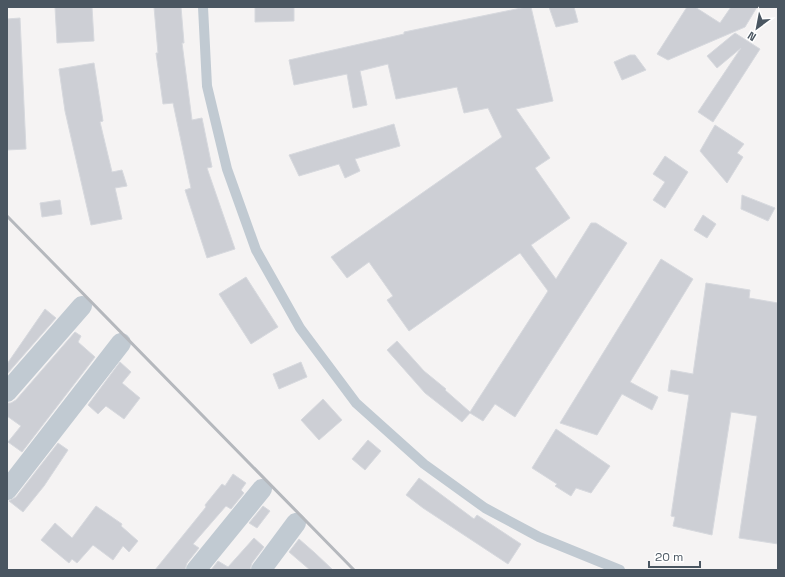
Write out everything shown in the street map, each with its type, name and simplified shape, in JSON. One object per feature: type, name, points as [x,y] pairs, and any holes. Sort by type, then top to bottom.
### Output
[{"type":"street","points":[[7,392],[82,306]]},
{"type":"street","points":[[7,490],[121,343]]},
{"type":"street","points":[[196,570],[262,488]]},
{"type":"street","points":[[261,570],[296,523]]},
{"type":"lane","points":[[203,7],[207,86],[227,169],[256,250],[300,328],[356,403],[424,464],[485,508],[532,534],[620,570]]},
{"type":"building","points":[[55,7],[92,7],[94,41],[57,43]]},
{"type":"building","points":[[154,7],[181,7],[184,43],[182,43],[192,120],[202,118],[212,167],[207,168],[235,249],[207,258],[185,190],[191,188],[173,103],[163,104],[156,53],[158,53]]},
{"type":"building","points":[[255,7],[294,7],[294,21],[255,22]]},
{"type":"building","points":[[531,7],[553,101],[516,109],[550,158],[535,168],[570,218],[531,245],[556,279],[591,223],[596,223],[627,243],[515,417],[495,404],[483,421],[470,413],[462,422],[425,393],[387,350],[397,341],[424,371],[446,389],[445,390],[470,412],[548,291],[520,253],[409,331],[387,300],[393,296],[369,262],[347,278],[331,257],[502,137],[488,108],[464,113],[457,87],[396,99],[388,64],[360,71],[367,105],[353,108],[347,74],[294,85],[289,60],[404,34],[404,32]]},
{"type":"building","points":[[549,7],[574,7],[578,22],[556,27]]},
{"type":"building","points":[[687,7],[695,7],[720,23],[731,7],[757,7],[745,27],[668,60],[657,54]]},
{"type":"building","points":[[20,18],[26,149],[7,150],[7,19]]},
{"type":"building","points":[[735,33],[760,49],[713,122],[698,112],[741,48],[717,68],[707,56]]},
{"type":"building","points":[[630,55],[635,55],[646,70],[622,80],[614,62]]},
{"type":"building","points":[[94,63],[103,121],[100,122],[112,172],[122,170],[127,186],[115,188],[122,219],[91,225],[65,111],[59,69]]},
{"type":"building","points":[[394,124],[400,146],[355,159],[360,171],[345,178],[339,164],[299,176],[289,155]]},
{"type":"building","points":[[715,125],[744,144],[737,153],[743,157],[727,183],[700,151]]},
{"type":"building","points":[[665,156],[688,172],[665,208],[653,200],[665,182],[653,174]]},
{"type":"building","points":[[742,195],[775,208],[768,221],[741,209]]},
{"type":"building","points":[[60,200],[62,214],[42,217],[40,203]]},
{"type":"building","points":[[703,215],[716,224],[707,238],[694,230]]},
{"type":"building","points":[[661,259],[693,279],[630,382],[658,397],[652,410],[622,394],[597,435],[560,423]]},
{"type":"building","points":[[246,277],[278,327],[251,344],[219,294]]},
{"type":"building","points":[[706,283],[750,290],[749,298],[778,303],[778,544],[739,538],[757,416],[731,412],[712,535],[673,526],[675,517],[671,516],[689,395],[668,391],[671,370],[693,374]]},
{"type":"building","points":[[45,309],[56,318],[7,374],[7,364]]},
{"type":"building","points":[[75,332],[81,336],[78,342],[95,357],[22,452],[8,442],[21,426],[7,416],[7,403],[11,403],[16,400]]},
{"type":"building","points":[[120,362],[131,372],[122,383],[140,398],[124,419],[106,406],[98,414],[88,405]]},
{"type":"building","points":[[301,362],[307,377],[279,389],[273,374]]},
{"type":"building","points":[[323,399],[342,420],[319,440],[301,420]]},
{"type":"building","points":[[556,429],[610,466],[591,493],[576,488],[571,496],[555,486],[557,484],[532,468]]},
{"type":"building","points":[[368,440],[381,451],[365,470],[352,459]]},
{"type":"building","points":[[58,443],[68,450],[44,486],[23,512],[9,501],[16,497]]},
{"type":"building","points":[[233,474],[246,483],[241,490],[244,493],[231,509],[226,506],[193,544],[199,548],[187,563],[185,570],[155,570],[206,507],[205,505],[222,484],[225,486]]},
{"type":"building","points":[[419,478],[474,519],[477,515],[521,544],[508,564],[423,508],[406,495]]},
{"type":"building","points":[[96,506],[122,524],[121,526],[138,541],[129,552],[123,546],[113,560],[93,545],[77,563],[72,559],[69,563],[41,540],[55,523],[72,538]]},
{"type":"building","points":[[263,506],[270,511],[257,528],[249,523]]},
{"type":"building","points":[[254,538],[264,547],[252,563],[250,570],[211,570],[218,561],[228,567]]},
{"type":"building","points":[[299,539],[333,570],[310,570],[289,552]]},
{"type":"railway","points":[[7,216],[354,570]]}]
